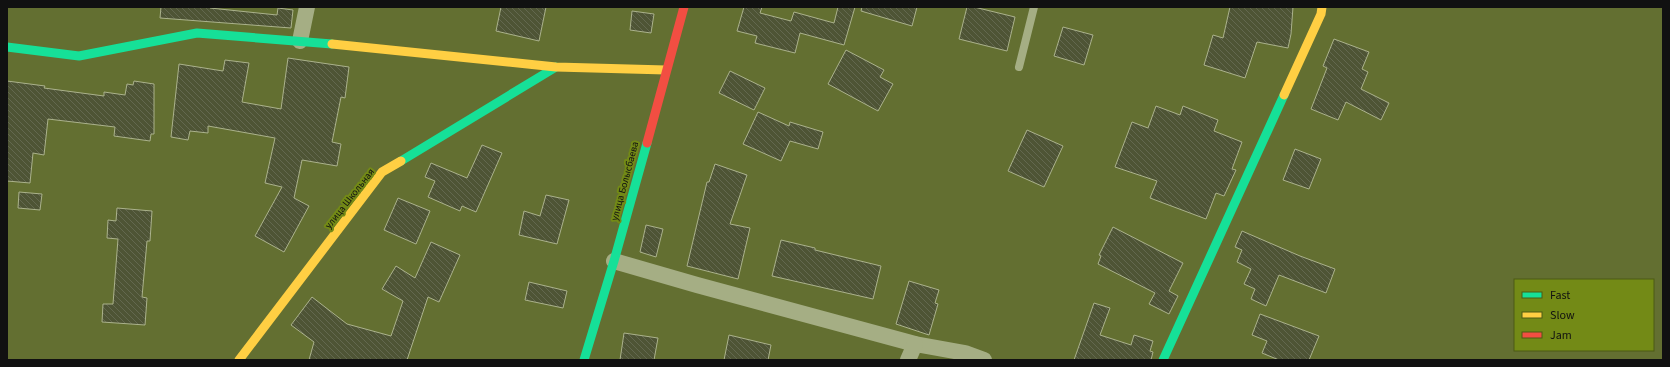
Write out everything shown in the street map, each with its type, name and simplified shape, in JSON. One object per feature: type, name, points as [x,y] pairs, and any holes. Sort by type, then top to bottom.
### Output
[{"type":"street","points":[[300,42],[307,7]]},
{"type":"street","name":"улица Болысбаева","points":[[584,360],[614,260],[684,7]]},
{"type":"street","points":[[1163,360],[1318,21],[1322,7]]},
{"type":"street","points":[[7,47],[79,56],[197,33],[556,67],[666,70]]},
{"type":"street","name":"улица Школьная","points":[[239,360],[382,172],[556,67]]},
{"type":"street","points":[[614,260],[697,285],[915,344],[965,353],[984,360]]},
{"type":"street","points":[[908,360],[915,344]]},
{"type":"lane","points":[[1019,67],[1034,7]]},
{"type":"building","points":[[161,7],[210,7],[277,15],[278,8],[293,10],[291,28],[160,18]]},
{"type":"building","points":[[501,7],[546,7],[539,41],[496,31]]},
{"type":"building","points":[[744,7],[762,7],[760,13],[791,21],[794,12],[834,23],[838,7],[855,7],[844,45],[800,33],[795,53],[755,43],[757,36],[737,31]]},
{"type":"building","points":[[862,7],[917,7],[912,26],[861,11]]},
{"type":"building","points":[[967,7],[974,7],[1015,17],[1007,51],[959,39]]},
{"type":"building","points":[[1230,7],[1293,7],[1291,34],[1288,48],[1257,42],[1245,78],[1204,65],[1213,35],[1223,38]]},
{"type":"building","points":[[632,11],[654,14],[651,33],[630,30]]},
{"type":"building","points":[[1063,27],[1093,35],[1084,65],[1054,56]]},
{"type":"building","points":[[1334,39],[1369,52],[1362,69],[1368,72],[1361,89],[1389,103],[1381,120],[1346,102],[1338,120],[1311,109],[1327,68],[1323,66]]},
{"type":"building","points":[[846,50],[884,70],[880,77],[893,84],[878,111],[828,84]]},
{"type":"building","points":[[288,58],[349,67],[345,98],[341,97],[332,142],[341,144],[337,166],[302,160],[294,198],[309,206],[284,252],[255,236],[282,187],[265,183],[275,138],[208,126],[208,133],[190,131],[188,140],[171,137],[179,64],[223,71],[225,60],[249,63],[242,102],[281,109]]},
{"type":"building","points":[[730,71],[765,88],[754,110],[719,93]]},
{"type":"building","points":[[7,81],[45,86],[44,88],[104,96],[104,92],[125,95],[127,84],[133,85],[134,81],[154,84],[154,134],[151,134],[150,141],[114,136],[115,127],[48,119],[44,155],[33,153],[30,183],[7,181]]},
{"type":"building","points":[[1156,106],[1180,115],[1183,106],[1218,120],[1214,131],[1242,142],[1232,169],[1236,170],[1224,196],[1216,193],[1206,219],[1150,198],[1157,181],[1115,167],[1132,122],[1148,128]]},
{"type":"building","points":[[758,112],[789,126],[790,122],[823,132],[818,149],[790,141],[781,161],[743,144]]},
{"type":"building","points":[[1027,130],[1063,146],[1044,187],[1008,171]]},
{"type":"building","points":[[482,145],[502,153],[476,212],[462,206],[460,211],[428,197],[435,181],[425,177],[431,163],[467,178]]},
{"type":"building","points":[[1295,149],[1321,159],[1309,189],[1283,180]]},
{"type":"building","points":[[715,164],[747,175],[730,224],[750,228],[738,279],[687,266],[707,182],[709,182]]},
{"type":"building","points":[[19,192],[42,194],[40,210],[18,208]]},
{"type":"building","points":[[546,195],[569,200],[557,244],[519,235],[524,211],[540,216]]},
{"type":"building","points":[[398,198],[430,211],[416,244],[384,230]]},
{"type":"building","points":[[117,208],[152,211],[150,241],[147,241],[142,297],[147,298],[145,325],[102,322],[103,304],[113,304],[118,239],[107,238],[108,220],[116,221]]},
{"type":"building","points":[[646,225],[663,229],[656,257],[640,252]]},
{"type":"building","points":[[1113,227],[1183,263],[1169,291],[1178,296],[1169,314],[1149,304],[1155,293],[1098,264],[1101,256],[1099,255]]},
{"type":"building","points":[[1242,231],[1300,256],[1335,269],[1326,293],[1279,275],[1266,306],[1251,299],[1255,289],[1244,284],[1251,269],[1237,262],[1242,250],[1235,247]]},
{"type":"building","points":[[781,240],[881,266],[873,299],[772,276]]},
{"type":"building","points":[[431,242],[460,255],[439,302],[428,297],[407,360],[309,360],[314,342],[291,325],[312,297],[347,324],[391,336],[403,301],[382,289],[396,266],[415,278]]},
{"type":"building","points":[[909,281],[939,290],[935,303],[938,304],[929,335],[896,324]]},
{"type":"building","points":[[529,282],[567,291],[563,308],[525,300]]},
{"type":"building","points":[[1094,303],[1110,308],[1100,335],[1131,345],[1134,335],[1153,341],[1150,351],[1153,352],[1151,360],[1074,360]]},
{"type":"building","points":[[1260,314],[1319,336],[1309,360],[1279,360],[1262,353],[1267,341],[1252,335]]},
{"type":"building","points":[[624,333],[658,338],[654,360],[620,360]]},
{"type":"building","points":[[729,335],[771,345],[768,360],[724,360]]},
{"type":"traffic: fast","points":[[7,47],[79,56],[197,33],[332,44]]},
{"type":"traffic: fast","points":[[401,161],[556,67]]},
{"type":"traffic: fast","points":[[1163,360],[1284,95]]},
{"type":"traffic: fast","points":[[584,360],[614,261],[647,143]]},
{"type":"traffic: slow","points":[[1284,95],[1321,14],[1322,7]]},
{"type":"traffic: slow","points":[[332,44],[556,67],[666,70]]},
{"type":"traffic: slow","points":[[239,360],[382,172],[401,161]]},
{"type":"traffic: jam","points":[[647,143],[684,7]]}]
